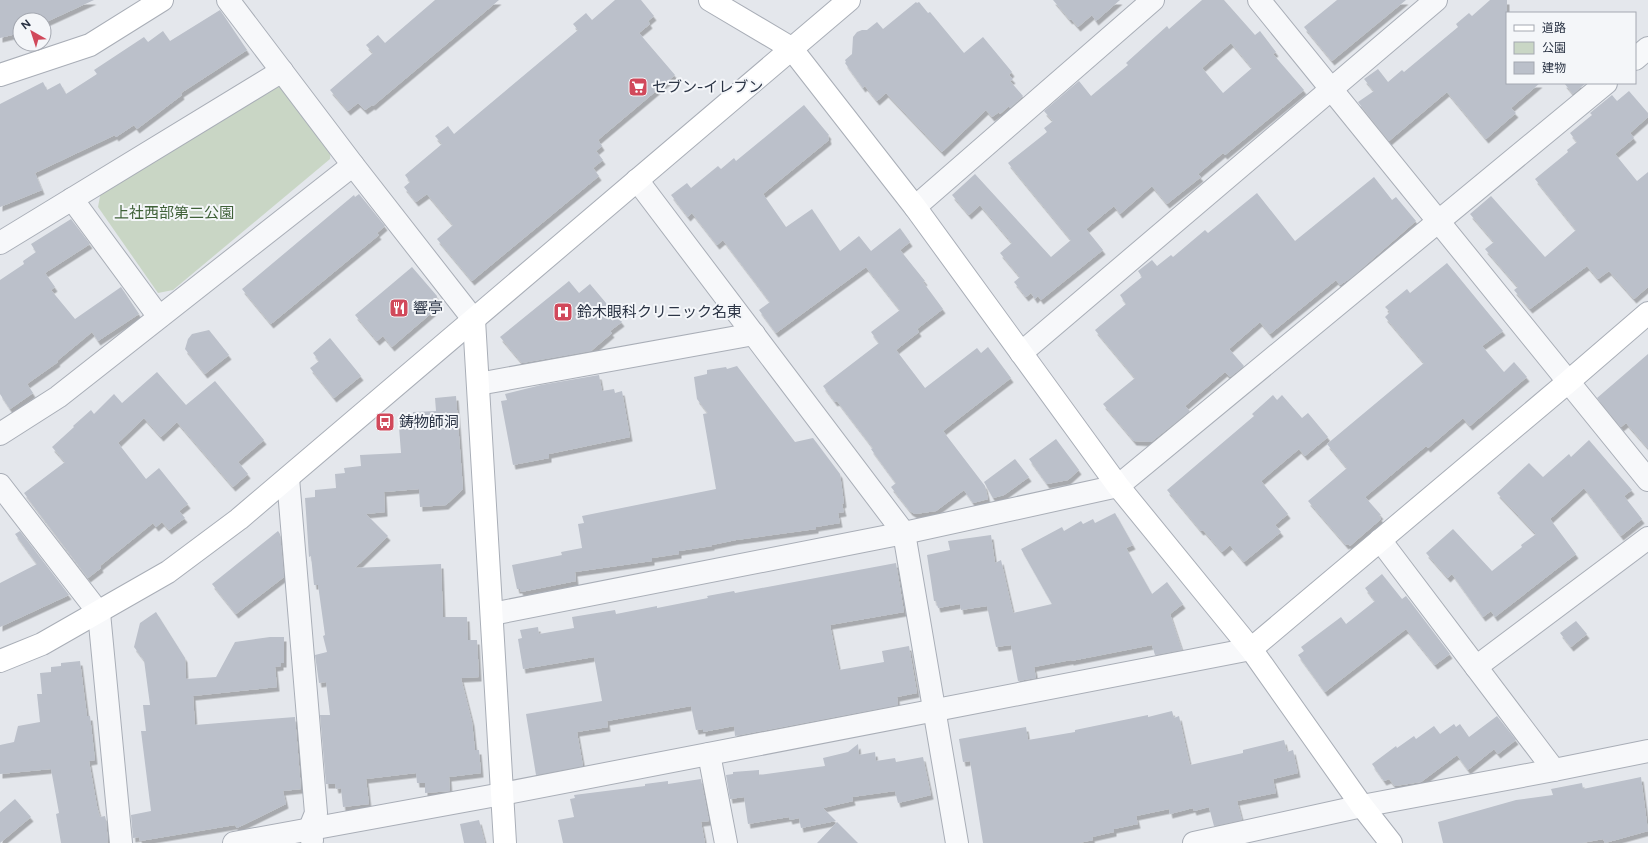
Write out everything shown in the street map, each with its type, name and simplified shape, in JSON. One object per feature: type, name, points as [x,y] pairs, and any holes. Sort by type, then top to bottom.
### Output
[{"type":"street","points":[[0,75],[90,44],[162,0]]},
{"type":"street","points":[[228,0],[353,165],[474,320],[505,843]]},
{"type":"street","points":[[710,0],[791,48],[915,207],[1118,486],[1250,649],[1362,806],[1391,843]]},
{"type":"street","points":[[0,661],[42,644],[99,613],[168,572],[239,519],[849,0]]},
{"type":"street","points":[[915,207],[1153,0]]},
{"type":"street","points":[[1259,0],[1332,88],[1648,480]]},
{"type":"street","points":[[1021,353],[1436,0]]},
{"type":"street","points":[[1636,58],[1648,48]]},
{"type":"street","points":[[0,243],[282,71]]},
{"type":"street","points":[[492,614],[904,533],[1118,486],[1605,84]]},
{"type":"street","points":[[0,434],[58,397],[353,165]]},
{"type":"street","points":[[637,180],[904,533],[957,843]]},
{"type":"street","points":[[72,199],[159,318]]},
{"type":"street","points":[[234,843],[312,836],[502,794],[1250,649],[1648,313]]},
{"type":"street","points":[[478,384],[754,334]]},
{"type":"street","points":[[288,478],[316,813],[312,836]]},
{"type":"street","points":[[0,485],[99,613],[121,843]]},
{"type":"street","points":[[1476,667],[1648,538]]},
{"type":"street","points":[[1380,540],[1554,770]]},
{"type":"street","points":[[1194,843],[1362,806],[1648,751]]},
{"type":"street","points":[[709,754],[726,843]]},
{"type":"green space","name":"上社西部第二公園","points":[[281,82],[331,147],[330,159],[173,290],[158,293],[98,207],[101,191]]},
{"type":"building","points":[[0,0],[94,0],[52,19],[52,12],[12,12],[12,35],[0,38]]},
{"type":"building","points":[[435,0],[499,0],[373,106],[372,105],[365,110],[358,103],[348,111],[330,90],[373,53],[366,45],[378,35],[385,43]]},
{"type":"building","points":[[615,0],[641,0],[654,16],[648,21],[650,24],[639,33],[675,75],[598,140],[602,146],[596,151],[603,160],[593,168],[599,176],[472,281],[437,239],[453,225],[427,194],[416,202],[404,187],[410,182],[405,175],[442,144],[435,136],[448,126],[454,134],[578,30],[573,24],[586,13],[592,20]]},
{"type":"building","points":[[1053,0],[1120,0],[1096,21],[1092,15],[1078,27]]},
{"type":"building","points":[[1202,0],[1224,0],[1255,35],[1260,31],[1276,52],[1273,54],[1304,90],[1225,155],[1223,153],[1198,174],[1201,177],[1167,204],[1152,186],[1120,214],[1114,206],[1086,229],[1103,250],[1041,300],[1038,296],[1035,299],[1031,293],[1026,297],[1014,282],[1020,277],[1000,253],[1012,243],[980,205],[969,215],[952,195],[975,174],[1051,257],[1071,240],[1008,163],[1047,132],[1044,128],[1053,121],[1044,111],[1079,81],[1091,96],[1128,65],[1126,63],[1167,26],[1169,29]],"holes":[[[1231,43],[1252,68],[1223,93],[1202,68]]]},
{"type":"building","points":[[1337,0],[1406,0],[1332,61],[1304,27]]},
{"type":"building","points":[[1490,0],[1507,0],[1506,84],[1539,84],[1511,108],[1516,113],[1486,139],[1447,92],[1389,141],[1358,102],[1374,91],[1364,79],[1378,69],[1388,82],[1402,70],[1404,72],[1458,27],[1456,24],[1469,13],[1472,16]]},
{"type":"building","points":[[916,2],[919,2],[928,13],[930,12],[964,53],[983,37],[1012,72],[1009,75],[1013,79],[1010,81],[1023,96],[1010,108],[1009,106],[1000,114],[999,112],[992,117],[986,110],[942,152],[886,93],[877,101],[865,86],[863,88],[845,63],[845,60],[852,54],[853,37],[857,32],[867,30],[877,22],[883,29]]},
{"type":"building","points":[[220,10],[247,50],[181,93],[182,95],[137,129],[134,125],[116,137],[115,135],[35,173],[42,190],[0,207],[0,104],[43,82],[47,90],[60,83],[66,94],[97,74],[94,70],[144,37],[148,42],[163,31],[170,41]]},
{"type":"building","points":[[1565,84],[1585,84],[1573,94]]},
{"type":"building","points":[[1629,91],[1648,113],[1648,117],[1630,133],[1634,138],[1615,154],[1637,181],[1648,172],[1648,287],[1634,299],[1609,271],[1598,279],[1587,266],[1530,309],[1514,290],[1518,287],[1485,249],[1494,242],[1470,214],[1491,196],[1545,257],[1576,230],[1535,179],[1568,152],[1567,150],[1577,142],[1570,133],[1592,115],[1590,113],[1612,95],[1617,101]]},
{"type":"building","points":[[804,105],[829,135],[829,140],[763,194],[786,227],[812,209],[840,251],[859,236],[871,251],[900,228],[910,242],[900,250],[925,281],[923,282],[943,309],[917,329],[919,332],[896,350],[925,388],[977,348],[981,353],[988,347],[1011,378],[943,431],[985,486],[988,499],[973,503],[964,490],[936,511],[915,514],[910,511],[891,487],[896,483],[871,449],[873,448],[837,401],[835,402],[823,386],[879,343],[871,332],[900,310],[866,267],[776,333],[759,310],[770,302],[723,240],[717,245],[692,213],[688,217],[671,195],[687,183],[691,188],[718,166],[721,169],[734,158],[736,161]]},
{"type":"building","points":[[1374,177],[1392,200],[1396,197],[1416,221],[1352,277],[1340,285],[1336,280],[1270,334],[1260,322],[1229,349],[1244,366],[1230,377],[1225,372],[1185,406],[1190,411],[1151,442],[1134,441],[1103,404],[1135,378],[1095,330],[1126,304],[1120,295],[1142,277],[1138,271],[1152,260],[1157,266],[1171,255],[1173,257],[1205,230],[1208,233],[1257,193],[1295,241]]},
{"type":"building","points":[[359,194],[385,226],[377,233],[379,235],[271,324],[242,289],[354,195],[355,197]]},
{"type":"building","points":[[71,219],[90,244],[45,273],[55,287],[51,290],[75,319],[121,287],[139,314],[98,341],[92,332],[57,361],[58,362],[27,384],[33,393],[10,409],[0,394],[0,280],[24,264],[23,261],[36,252],[31,244]]},
{"type":"building","points":[[1447,263],[1503,331],[1482,346],[1504,372],[1514,362],[1527,377],[1470,426],[1463,418],[1428,448],[1426,446],[1365,497],[1381,515],[1379,516],[1381,519],[1350,546],[1348,544],[1346,545],[1308,501],[1347,468],[1327,444],[1424,363],[1385,317],[1390,312],[1385,307],[1407,289],[1410,293]]},
{"type":"building","name":"響亭","points":[[412,267],[437,296],[435,310],[392,347],[383,336],[377,341],[355,315]]},
{"type":"building","name":"鈴木眼科クリニック名東","points":[[569,281],[579,293],[590,284],[622,322],[610,331],[612,333],[591,351],[522,363],[500,337]]},
{"type":"building","points":[[209,330],[229,355],[205,374],[185,349],[188,339],[192,334]]},
{"type":"building","points":[[330,338],[361,376],[334,398],[310,368],[319,361],[313,353]]},
{"type":"building","points":[[1648,354],[1648,448],[1626,423],[1621,427],[1597,398]]},
{"type":"building","points":[[737,366],[795,442],[813,438],[840,474],[844,512],[838,513],[840,523],[816,527],[816,529],[736,540],[712,546],[679,551],[679,554],[652,558],[652,561],[575,572],[576,581],[521,592],[520,589],[517,589],[512,565],[562,555],[561,552],[582,548],[578,524],[584,523],[582,516],[716,489],[703,414],[708,413],[697,399],[694,377],[707,374],[707,370],[726,367],[727,369]]},
{"type":"building","points":[[157,372],[186,405],[215,381],[264,440],[238,462],[248,474],[233,487],[177,422],[161,437],[144,418],[118,443],[146,479],[159,468],[188,504],[179,511],[185,518],[169,530],[162,522],[156,527],[153,523],[100,566],[101,568],[88,578],[24,493],[65,462],[52,447],[74,427],[73,426],[91,410],[94,414],[114,394],[122,403]]},
{"type":"building","points":[[599,375],[602,391],[614,389],[615,393],[622,391],[630,437],[549,454],[549,458],[513,465],[501,401],[507,400],[505,394],[541,385]]},
{"type":"building","points":[[1273,395],[1277,400],[1282,395],[1302,418],[1308,413],[1328,437],[1305,456],[1299,449],[1261,481],[1288,514],[1275,525],[1281,532],[1244,562],[1230,545],[1222,552],[1203,530],[1201,531],[1167,490],[1254,416],[1252,414]]},
{"type":"building","points":[[456,396],[463,489],[446,505],[420,507],[419,489],[384,492],[385,512],[366,514],[388,536],[355,568],[441,564],[443,617],[467,617],[468,640],[477,640],[479,677],[461,678],[472,722],[475,750],[479,750],[481,773],[449,777],[450,791],[425,793],[425,783],[417,783],[416,773],[366,779],[369,804],[343,807],[341,788],[336,789],[335,784],[326,784],[320,715],[330,715],[326,682],[319,683],[315,655],[327,652],[323,636],[325,635],[318,585],[314,585],[311,556],[309,557],[305,498],[315,497],[315,490],[336,488],[335,474],[345,473],[344,468],[361,466],[360,455],[401,453],[399,427],[414,426],[413,412],[436,411],[435,398]]},
{"type":"building","points":[[1056,439],[1079,470],[1068,480],[1047,484],[1029,459]]},
{"type":"building","points":[[1589,440],[1632,490],[1624,496],[1642,519],[1621,536],[1584,488],[1550,519],[1576,554],[1495,617],[1491,611],[1483,617],[1452,574],[1448,578],[1426,553],[1453,529],[1492,571],[1522,547],[1521,545],[1536,534],[1497,493],[1529,463],[1543,477],[1569,454],[1571,457]]},
{"type":"building","points":[[1015,459],[1029,477],[1004,495],[993,498],[984,482]]},
{"type":"building","points":[[1115,513],[1133,545],[1126,548],[1152,594],[1167,582],[1183,604],[1170,614],[1182,650],[1155,655],[1152,645],[1071,660],[1034,667],[1036,678],[1018,681],[1011,645],[996,647],[987,606],[961,610],[960,604],[938,608],[936,601],[934,601],[927,555],[950,550],[948,541],[991,535],[995,563],[1001,560],[1013,613],[1052,604],[1021,549],[1062,527],[1064,531],[1081,521],[1083,524],[1093,519],[1095,523]]},
{"type":"building","points":[[20,531],[69,595],[0,627],[0,583],[37,564],[15,534]]},
{"type":"building","points":[[278,531],[280,534],[284,577],[236,614],[212,584]]},
{"type":"building","points":[[896,563],[904,612],[830,625],[839,670],[884,662],[882,651],[909,646],[917,693],[897,697],[898,705],[735,736],[734,726],[703,732],[703,729],[696,730],[691,706],[607,721],[608,727],[577,732],[583,766],[536,775],[526,714],[602,701],[594,657],[523,669],[518,639],[522,638],[520,630],[538,627],[539,634],[574,628],[572,617],[615,610],[616,614],[657,606],[657,608],[708,598],[707,596],[734,591],[735,593]]},
{"type":"building","points":[[1382,574],[1402,599],[1406,596],[1450,654],[1435,665],[1406,629],[1325,692],[1298,655],[1304,651],[1301,647],[1341,617],[1346,624],[1375,601],[1365,588]]},
{"type":"building","points":[[156,612],[185,658],[186,679],[216,677],[235,642],[270,637],[284,637],[284,663],[281,663],[281,666],[275,667],[277,687],[193,696],[195,725],[295,717],[301,789],[283,791],[286,804],[237,828],[235,825],[140,841],[139,837],[133,838],[131,815],[151,811],[141,731],[146,731],[143,705],[150,705],[144,660],[134,647],[140,623]]},
{"type":"building","points":[[1576,621],[1587,634],[1571,647],[1560,633]]},
{"type":"building","points":[[80,661],[87,716],[90,716],[95,760],[89,761],[100,817],[105,816],[106,820],[108,842],[106,843],[61,843],[56,814],[59,813],[51,769],[0,774],[0,745],[14,742],[18,726],[40,722],[37,694],[42,694],[40,673],[51,672],[51,667],[61,666],[61,663]]},
{"type":"building","points":[[1172,711],[1174,718],[1179,716],[1190,765],[1243,753],[1243,750],[1284,740],[1287,752],[1293,750],[1298,773],[1273,779],[1276,793],[1237,801],[1242,820],[1214,826],[1209,807],[1194,811],[1193,808],[1170,814],[1169,809],[1136,816],[1138,824],[1114,829],[1114,832],[1092,837],[1093,840],[1079,843],[983,843],[970,761],[963,762],[959,739],[1026,727],[1028,740],[1075,732],[1075,730],[1148,715],[1148,717]]},
{"type":"building","points":[[1497,716],[1516,740],[1498,754],[1494,749],[1468,770],[1457,755],[1421,782],[1395,786],[1389,779],[1384,781],[1372,764],[1396,746],[1397,748],[1414,736],[1416,739],[1434,726],[1440,734],[1454,724],[1456,727],[1460,724],[1469,737]]},
{"type":"building","points":[[858,744],[859,755],[875,752],[876,761],[895,758],[896,762],[923,757],[931,795],[898,803],[895,791],[852,797],[853,801],[823,808],[836,821],[801,828],[799,818],[790,820],[789,817],[748,824],[744,797],[730,799],[726,775],[733,774],[733,772],[759,770],[759,775],[825,766],[823,758],[848,752]]},
{"type":"building","points":[[1641,777],[1648,831],[1605,843],[1603,839],[1582,843],[1443,843],[1438,822],[1516,800],[1553,795],[1551,789],[1582,783],[1583,789]]},
{"type":"building","points":[[701,779],[709,821],[701,822],[705,843],[563,843],[558,820],[574,817],[570,799],[575,798],[574,795],[645,786],[645,784],[668,781],[668,784]]},
{"type":"building","points":[[15,799],[31,817],[0,843],[0,812]]},
{"type":"building","points":[[479,820],[485,843],[464,843],[460,824]]},
{"type":"building","points":[[837,822],[858,843],[817,843]]},
{"type":"place","name":"セブン-イレブン","points":[[638,87]]},
{"type":"place","name":"響亭","points":[[399,308]]},
{"type":"place","name":"鈴木眼科クリニック名東","points":[[563,312]]},
{"type":"place","name":"鋳物師洞","points":[[385,422]]}]
